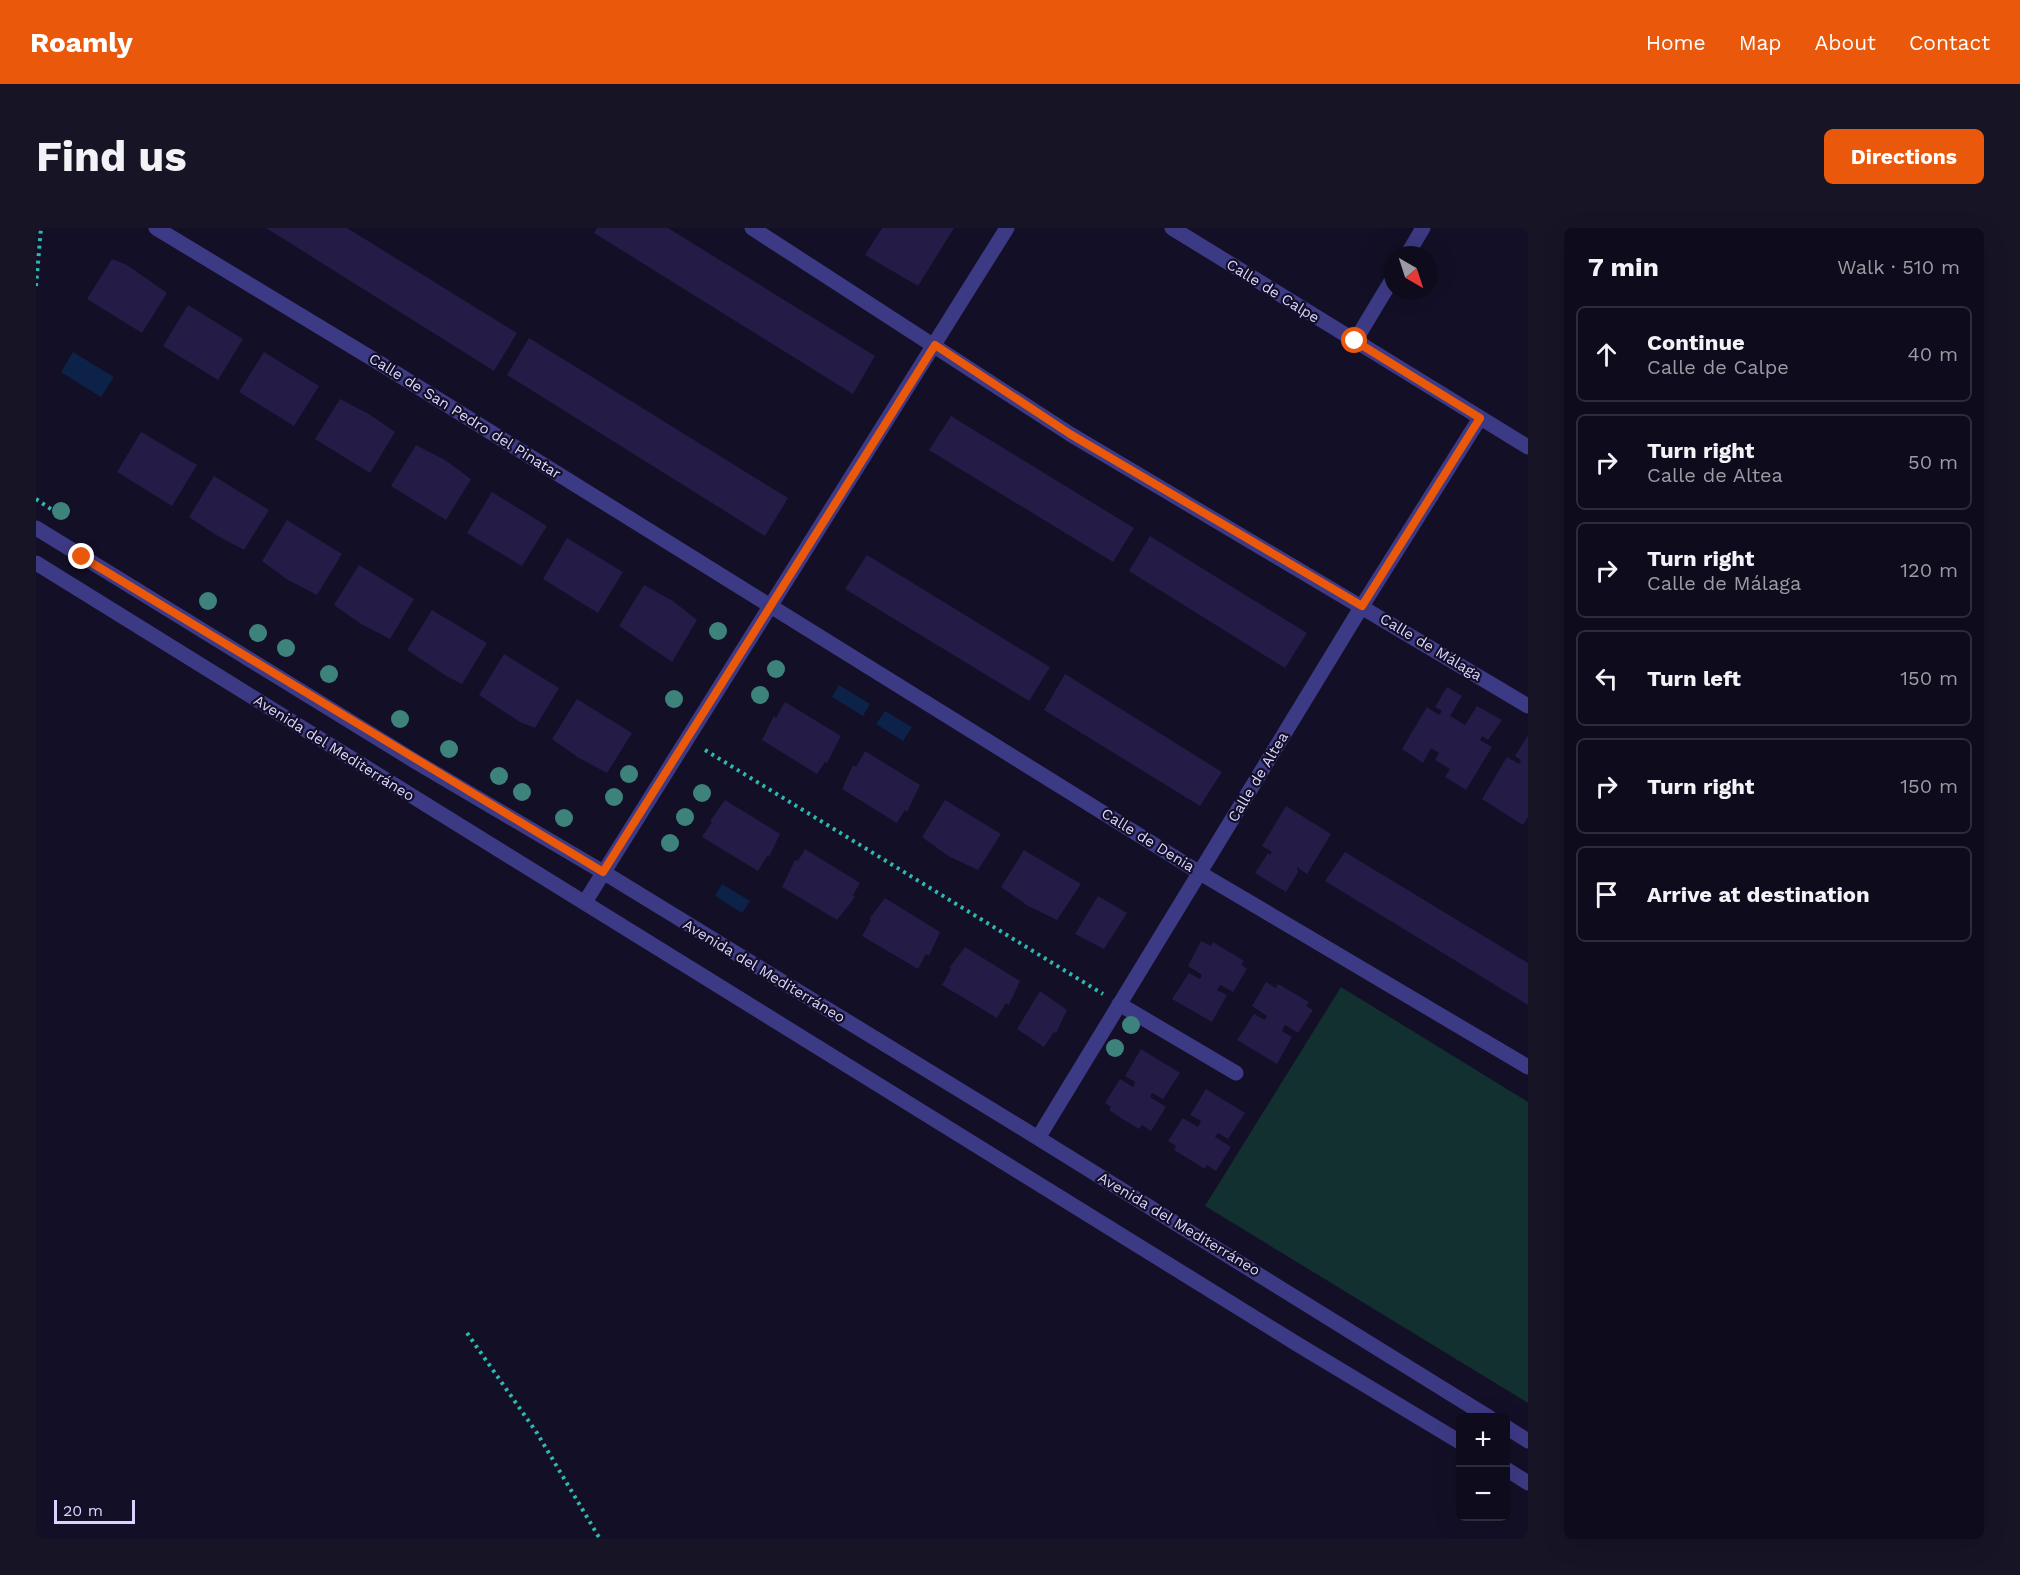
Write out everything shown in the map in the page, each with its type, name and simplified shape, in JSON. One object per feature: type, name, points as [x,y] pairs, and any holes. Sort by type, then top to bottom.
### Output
[{"type":"street","name":"Calle de San Pedro del Pinatar","points":[[156,228],[772,606]]},
{"type":"street","name":"Calle de Málaga","points":[[752,228],[1070,434],[1528,706]]},
{"type":"street","points":[[585,902],[1007,228]]},
{"type":"street","name":"Calle de Calpe","points":[[1172,228],[1528,447]]},
{"type":"street","points":[[1412,246],[1423,228]]},
{"type":"street","points":[[1355,341],[1384,293]]},
{"type":"street","name":"Calle de Altea","points":[[1038,1138],[1362,606],[1480,418]]},
{"type":"street","name":"Avenida del Mediterráneo","points":[[36,528],[403,754],[603,872],[1038,1138],[1482,1413]]},
{"type":"street","name":"Avenida del Mediterráneo","points":[[36,563],[1297,1344],[1456,1439]]},
{"type":"street","name":"Calle de Denia","points":[[772,606],[1200,873],[1528,1067]]},
{"type":"street","points":[[1119,1004],[1236,1073]]},
{"type":"street","points":[[1510,1430],[1528,1441]]},
{"type":"street","points":[[1510,1472],[1528,1483]]},
{"type":"path","points":[[36,286],[41,228]]},
{"type":"path","points":[[687,739],[1119,1004]]},
{"type":"path","points":[[466,1334],[537,1433],[600,1539]]},
{"type":"green space","points":[[1341,987],[1528,1102],[1528,1403],[1205,1206]]},
{"type":"water","points":[[73,352],[114,377],[101,397],[61,372]]},
{"type":"water","points":[[839,685],[870,704],[863,716],[832,697]]},
{"type":"water","points":[[885,711],[912,727],[903,741],[876,724]]},
{"type":"water","points":[[722,884],[750,901],[742,913],[715,896]]},
{"type":"building","points":[[266,228],[347,228],[517,333],[494,371]]},
{"type":"building","points":[[597,228],[668,228],[875,356],[853,394],[594,233]]},
{"type":"building","points":[[882,228],[954,228],[918,286],[865,255]]},
{"type":"building","points":[[112,259],[127,265],[167,293],[142,333],[87,299]]},
{"type":"building","points":[[188,305],[243,339],[218,380],[163,346]]},
{"type":"building","points":[[529,338],[788,498],[765,536],[507,375]]},
{"type":"building","points":[[264,352],[319,386],[294,426],[239,392]]},
{"type":"building","points":[[340,399],[369,414],[395,432],[370,473],[315,439]]},
{"type":"building","points":[[951,416],[1134,528],[1113,562],[929,450]]},
{"type":"building","points":[[141,432],[197,465],[172,506],[117,472]]},
{"type":"building","points":[[416,445],[445,460],[471,479],[446,520],[391,486]]},
{"type":"building","points":[[214,476],[269,510],[244,550],[189,517]]},
{"type":"building","points":[[492,492],[547,526],[522,566],[467,533]]},
{"type":"building","points":[[287,520],[342,554],[317,595],[288,580],[262,561]]},
{"type":"building","points":[[1150,536],[1307,633],[1285,668],[1129,571]]},
{"type":"building","points":[[567,538],[623,572],[598,613],[543,579]]},
{"type":"building","points":[[867,555],[1050,667],[1029,701],[845,589]]},
{"type":"building","points":[[359,565],[414,599],[390,639],[361,624],[334,605]]},
{"type":"building","points":[[644,585],[673,601],[697,620],[672,662],[619,626]]},
{"type":"building","points":[[432,610],[487,643],[462,684],[407,650]]},
{"type":"building","points":[[504,654],[559,688],[535,728],[520,722],[479,695]]},
{"type":"building","points":[[1065,674],[1222,772],[1200,806],[1044,710]]},
{"type":"building","points":[[1447,687],[1462,696],[1450,716],[1465,725],[1477,706],[1502,720],[1488,740],[1482,736],[1480,740],[1492,747],[1466,790],[1445,777],[1450,769],[1435,760],[1439,753],[1431,748],[1423,763],[1402,749],[1427,707],[1439,715],[1442,711],[1435,707]]},
{"type":"building","points":[[577,699],[632,733],[607,773],[579,758],[552,739]]},
{"type":"building","points":[[785,702],[841,736],[827,763],[825,762],[817,774],[762,740],[774,716],[776,718]]},
{"type":"building","points":[[1528,735],[1528,817],[1523,825],[1482,799],[1507,757],[1519,764],[1521,760],[1515,756]]},
{"type":"building","points":[[865,751],[920,785],[907,812],[905,810],[897,823],[842,789],[853,765],[856,767]]},
{"type":"building","points":[[725,800],[780,834],[769,857],[767,856],[758,871],[702,837]]},
{"type":"building","points":[[945,800],[1001,834],[978,870],[948,856],[922,837]]},
{"type":"building","points":[[1286,806],[1331,834],[1307,874],[1297,867],[1298,872],[1286,892],[1255,873],[1268,853],[1270,855],[1272,852],[1262,846]]},
{"type":"building","points":[[805,849],[860,883],[853,895],[855,897],[837,920],[782,887],[795,860],[798,861]]},
{"type":"building","points":[[1024,850],[1081,884],[1057,920],[1028,906],[1001,887]]},
{"type":"building","points":[[1345,852],[1528,963],[1528,1005],[1325,881]]},
{"type":"building","points":[[1098,896],[1127,913],[1104,949],[1075,934]]},
{"type":"building","points":[[885,898],[940,932],[929,956],[926,954],[918,969],[862,936],[871,920],[869,919]]},
{"type":"building","points":[[1201,941],[1211,946],[1213,942],[1244,961],[1241,964],[1247,969],[1233,992],[1220,985],[1217,990],[1227,995],[1212,1022],[1172,999],[1189,973],[1200,979],[1202,975],[1188,966]]},
{"type":"building","points":[[965,947],[1020,981],[1009,1005],[1006,1003],[997,1018],[942,985],[951,969],[949,968]]},
{"type":"building","points":[[1266,982],[1276,988],[1278,984],[1309,1002],[1306,1006],[1313,1010],[1298,1033],[1285,1025],[1282,1031],[1292,1037],[1277,1064],[1237,1040],[1254,1014],[1265,1020],[1267,1016],[1252,1006]]},
{"type":"building","points":[[1040,991],[1067,1010],[1056,1033],[1054,1032],[1044,1047],[1017,1029]]},
{"type":"building","points":[[1141,1049],[1180,1073],[1163,1099],[1152,1093],[1150,1097],[1166,1107],[1151,1131],[1142,1125],[1139,1129],[1124,1120],[1109,1110],[1111,1107],[1105,1103],[1120,1079],[1133,1087],[1135,1082],[1125,1076]]},
{"type":"building","points":[[1206,1089],[1245,1113],[1228,1139],[1218,1133],[1215,1137],[1231,1147],[1216,1171],[1207,1165],[1205,1169],[1174,1150],[1176,1146],[1168,1141],[1183,1118],[1198,1127],[1201,1121],[1190,1115]]},
{"type":"route","points":[[82,557],[413,760],[603,872],[935,345],[1070,434],[1362,606],[1480,418],[1355,341]]}]
